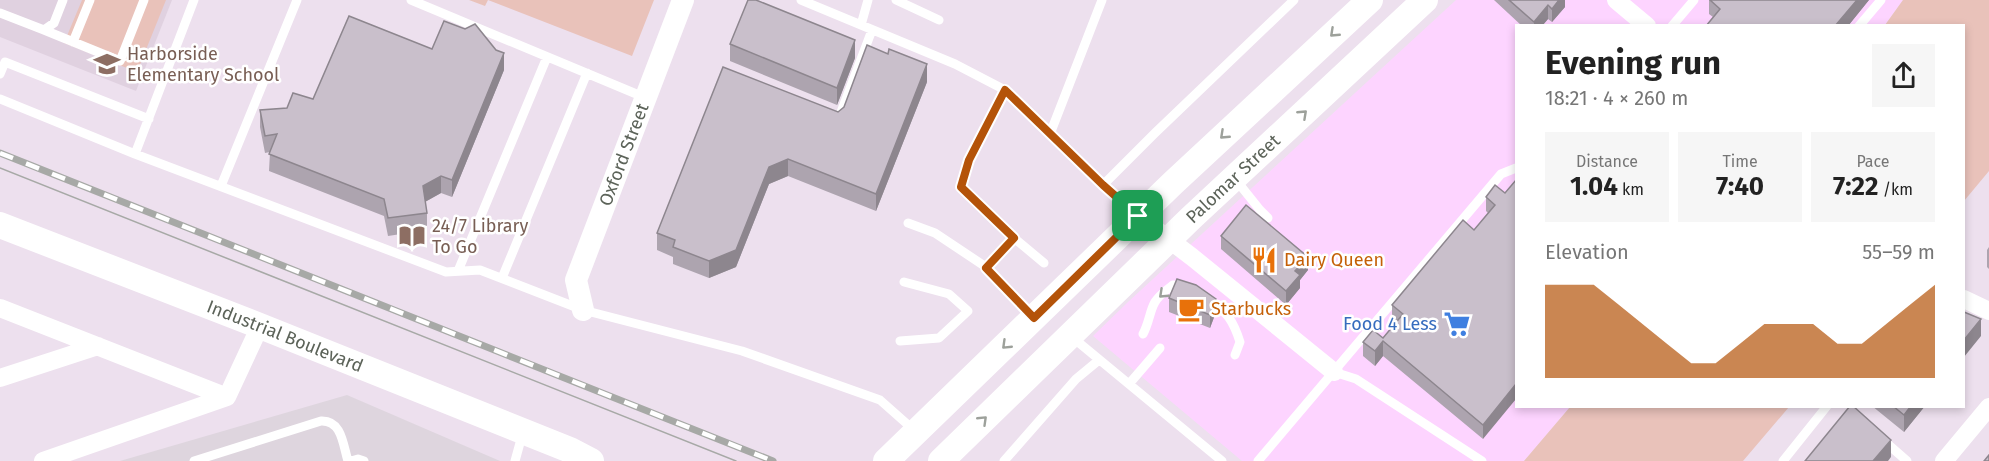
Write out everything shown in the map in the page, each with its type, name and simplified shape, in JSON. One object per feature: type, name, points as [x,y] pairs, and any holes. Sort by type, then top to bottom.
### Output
[{"type":"main road","points":[[886,461],[1138,216],[1370,0]]},
{"type":"main road","name":"Palomar Street","points":[[941,461],[1168,240],[1425,0]]},
{"type":"main road","name":"Industrial Boulevard","points":[[0,225],[260,326],[580,456],[611,461]]},
{"type":"street","name":"Oxford Street","points":[[583,310],[576,279],[683,0]]},
{"type":"street","points":[[1616,0],[1645,24]]},
{"type":"street","points":[[1138,216],[1334,372]]},
{"type":"street","points":[[1965,299],[1989,311]]},
{"type":"street","points":[[0,308],[227,398]]},
{"type":"street","points":[[44,461],[227,398],[260,326]]},
{"type":"street","points":[[0,378],[98,346]]},
{"type":"street","points":[[1944,461],[1989,407]]},
{"type":"lane","points":[[44,30],[54,23],[63,0]]},
{"type":"lane","points":[[73,42],[90,0]]},
{"type":"lane","points":[[0,13],[120,61],[144,0]]},
{"type":"lane","points":[[135,154],[194,0]]},
{"type":"lane","points":[[220,186],[297,0]]},
{"type":"lane","points":[[411,0],[646,98]]},
{"type":"lane","points":[[801,0],[955,64],[1005,90],[1138,216]]},
{"type":"lane","points":[[861,25],[868,0]]},
{"type":"lane","points":[[896,0],[939,20]]},
{"type":"lane","points":[[1050,134],[1102,0]]},
{"type":"lane","points":[[1103,185],[1294,0]]},
{"type":"lane","points":[[1674,24],[1694,0]]},
{"type":"lane","points":[[1861,24],[1881,0]]},
{"type":"lane","points":[[827,117],[838,122],[872,30]]},
{"type":"lane","points":[[458,271],[547,57]]},
{"type":"lane","points":[[0,74],[4,62],[149,119]]},
{"type":"lane","points":[[501,278],[587,73]]},
{"type":"lane","points":[[1005,90],[969,160],[961,187],[1014,238],[1044,262]]},
{"type":"lane","points":[[0,99],[135,154],[446,272],[480,270],[583,310],[742,351],[880,400],[916,432]]},
{"type":"lane","points":[[1258,461],[1501,174],[1515,168]]},
{"type":"lane","points":[[1234,178],[1269,218]]},
{"type":"lane","points":[[908,223],[935,233],[986,268],[1034,318]]},
{"type":"lane","points":[[986,268],[1014,238]]},
{"type":"lane","points":[[900,341],[939,338],[968,311],[949,294],[904,282]]},
{"type":"lane","points":[[1143,334],[1149,323],[1154,303],[1161,294],[1173,285],[1186,286],[1220,307],[1233,323],[1240,342],[1235,355]]},
{"type":"lane","points":[[1070,335],[1222,461]]},
{"type":"lane","points":[[1129,384],[1160,348]]},
{"type":"lane","points":[[1004,461],[1076,379],[1099,360]]},
{"type":"lane","points":[[1334,372],[1356,379],[1482,461]]},
{"type":"lane","points":[[1782,461],[1825,408]]},
{"type":"lane","points":[[194,461],[321,421],[334,424],[340,434],[349,461],[358,459],[364,461]]},
{"type":"lane","points":[[1872,430],[1907,461]]},
{"type":"lane","points":[[515,461],[523,432]]},
{"type":"shaded area","name":"Harborside Elementary School","points":[[0,0],[172,0],[136,91],[0,37]]},
{"type":"shaded area","points":[[82,0],[166,0],[137,72],[64,43]]},
{"type":"shaded area","points":[[469,0],[488,0],[485,6]]},
{"type":"shaded area","points":[[488,0],[654,0],[632,56]]},
{"type":"shaded area","points":[[1456,0],[1903,0],[1886,24],[1515,24],[1515,408],[1569,408],[1524,461],[1242,461],[1093,336]]},
{"type":"shaded area","points":[[1903,0],[1989,0],[1989,171],[1965,200],[1965,24],[1886,24]]},
{"type":"shaded area","points":[[347,395],[500,461],[120,461]]},
{"type":"shaded area","points":[[1569,408],[1788,408],[1743,461],[1524,461]]},
{"type":"building","points":[[748,0],[756,0],[855,40],[837,88],[730,44]]},
{"type":"building","points":[[1509,0],[1559,0],[1552,9],[1548,5],[1534,22]]},
{"type":"building","points":[[1710,0],[1857,0],[1837,24],[1708,24],[1720,9]]},
{"type":"building","points":[[349,16],[432,49],[444,21],[465,29],[475,24],[496,50],[504,53],[452,180],[441,176],[423,186],[427,213],[388,218],[384,199],[269,154],[277,134],[265,136],[260,110],[287,108],[293,93],[313,99]]},
{"type":"building","points":[[867,45],[888,54],[889,49],[927,64],[876,194],[788,159],[769,167],[736,250],[709,261],[673,247],[675,240],[657,233],[723,67],[838,112],[844,107]]},
{"type":"building","name":"Food 4 Less","points":[[1515,181],[1515,385],[1483,425],[1383,341],[1375,351],[1363,342],[1373,330],[1383,338],[1403,314],[1392,305],[1463,220],[1474,230],[1495,205],[1486,197],[1495,185],[1505,193]]},
{"type":"building","name":"Dairy Queen","points":[[1246,205],[1308,257],[1295,271],[1300,275],[1286,291],[1221,236]]},
{"type":"building","points":[[1177,279],[1196,285],[1216,299],[1210,315],[1169,298]]},
{"type":"building","points":[[1965,312],[1981,319],[1965,339]]},
{"type":"building","points":[[1848,408],[1855,408],[1891,440],[1873,461],[1805,461]]},
{"type":"building","points":[[1895,408],[1909,408],[1904,415]]},
{"type":"tram line","points":[[0,168],[736,461]]},
{"type":"railway","points":[[0,153],[773,461]]},
{"type":"place","name":"Harborside Elementary School","points":[[107,64]]},
{"type":"place","name":"24/7 Library To Go","points":[[412,236]]},
{"type":"place","name":"Dairy Queen","points":[[1264,260]]},
{"type":"place","name":"Starbucks","points":[[1191,309]]},
{"type":"place","name":"Food 4 Less","points":[[1457,324]]},
{"type":"route","points":[[1005,90],[1138,216],[1034,318],[986,268],[1014,238],[961,187],[969,160],[1005,90]]}]
